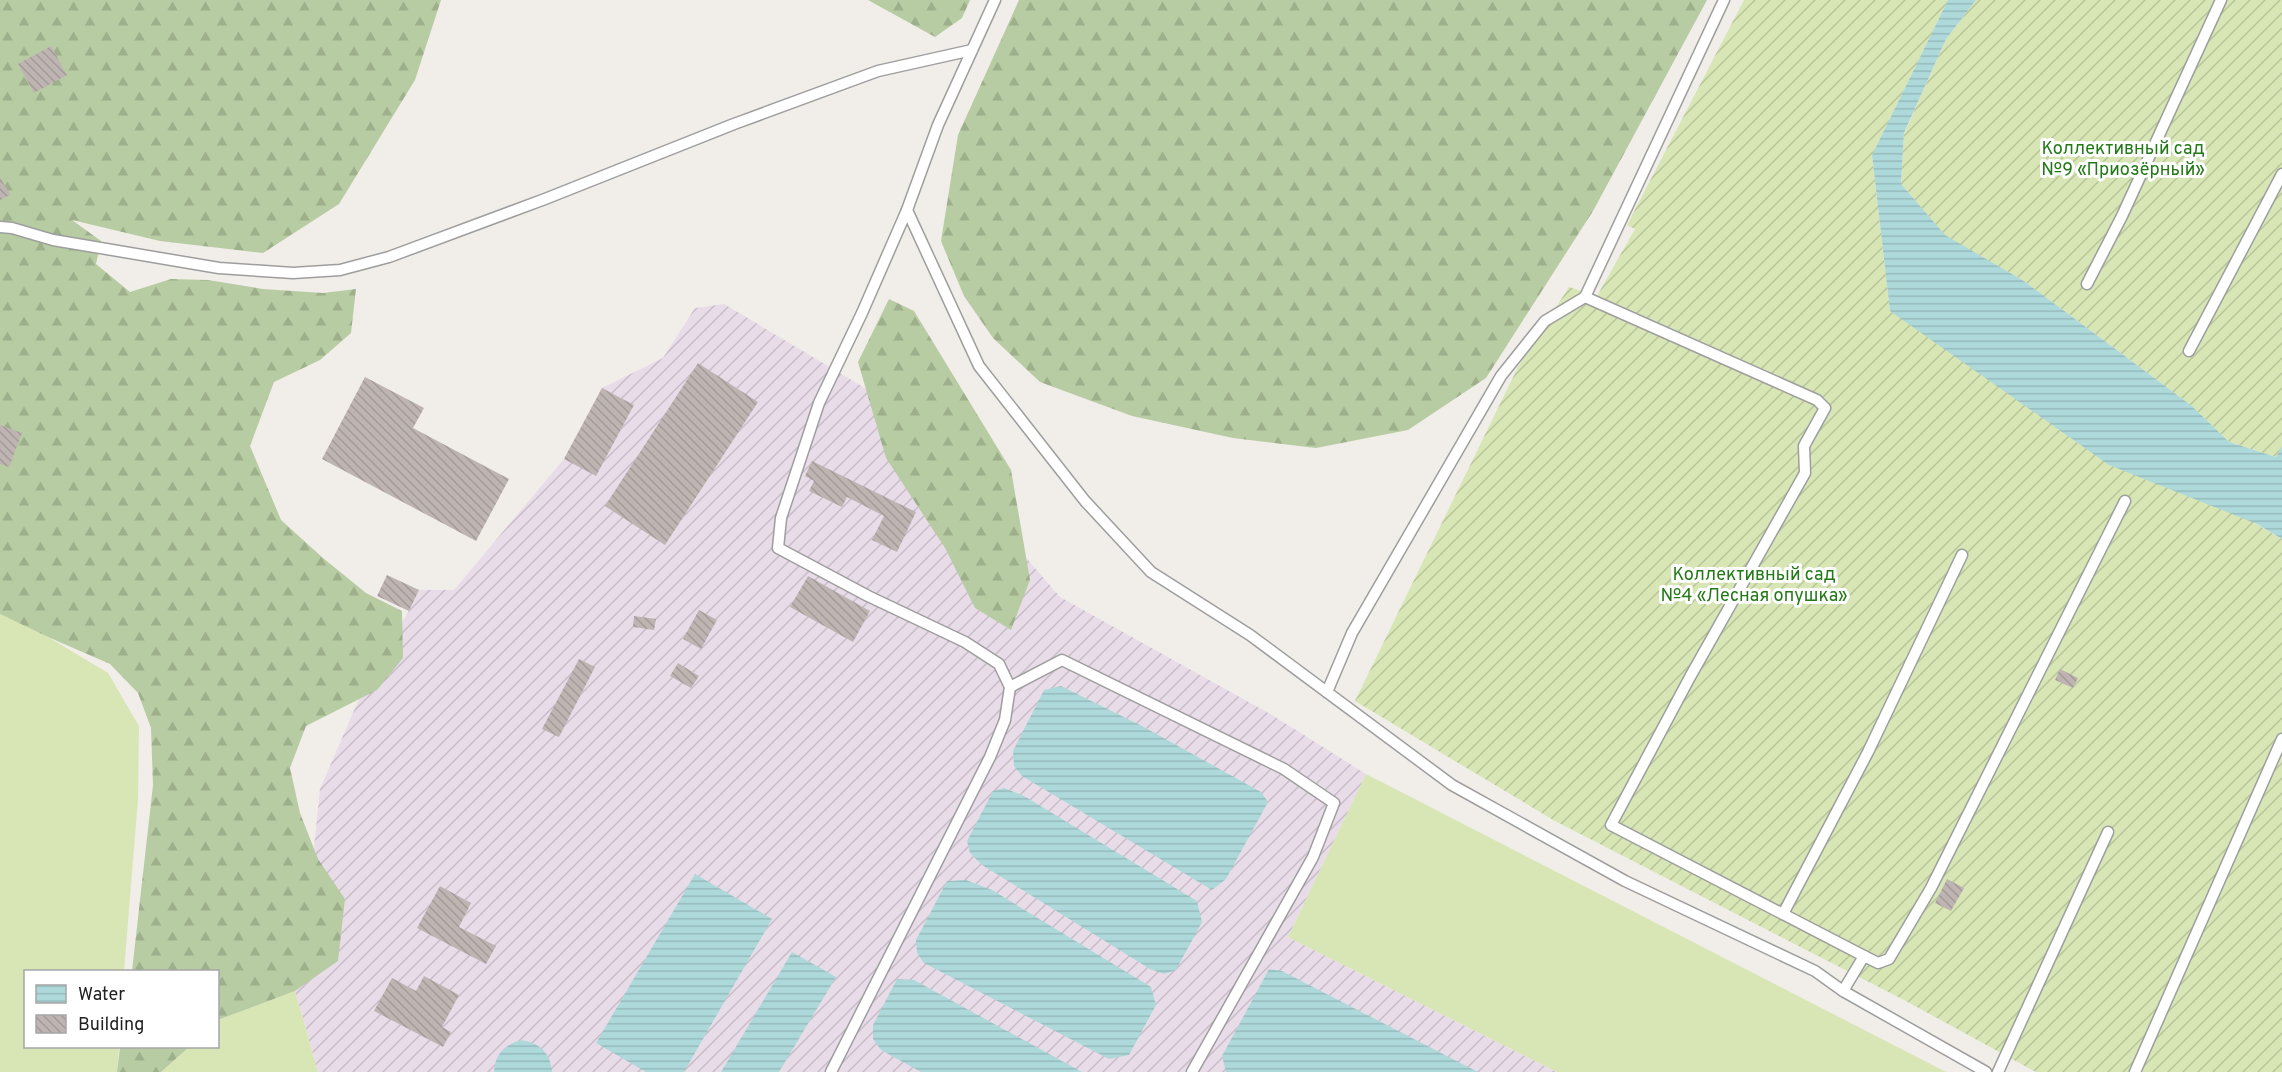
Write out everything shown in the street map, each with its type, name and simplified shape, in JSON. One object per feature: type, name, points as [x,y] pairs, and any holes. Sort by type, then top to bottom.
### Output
[{"type":"lane","points":[[831,1072],[990,757],[1005,720],[1010,687],[999,664],[965,642],[868,596],[778,548],[781,518],[819,403],[907,210],[938,125],[994,0]]},
{"type":"lane","points":[[1327,692],[1352,633],[1501,376],[1545,321],[1584,297],[1724,0]]},
{"type":"lane","points":[[2087,284],[2122,216],[2221,0]]},
{"type":"lane","points":[[0,227],[12,228],[53,240],[219,268],[293,273],[340,270],[389,257],[545,200],[734,124],[878,71],[972,50]]},
{"type":"lane","points":[[2189,351],[2282,174]]},
{"type":"lane","points":[[907,210],[979,366],[1085,501],[1151,572],[1250,635],[1452,785],[1625,881],[1815,971],[1843,991],[1986,1072]]},
{"type":"lane","points":[[1584,297],[1817,400],[1825,408],[1804,446],[1805,473],[1690,677],[1611,825],[1878,963],[1889,959],[1930,888],[2125,501]]},
{"type":"lane","points":[[1783,914],[1868,752],[1962,555]]},
{"type":"lane","points":[[1010,687],[1062,660],[1284,769],[1334,803],[1313,857],[1192,1072]]},
{"type":"lane","points":[[2135,1072],[2282,739]]},
{"type":"lane","points":[[1998,1072],[2109,832]]},
{"type":"lane","points":[[1843,991],[1864,956]]},
{"type":"shaded area","points":[[724,304],[895,406],[1060,597],[1272,715],[1366,774],[1288,937],[1557,1072],[318,1072],[295,991],[305,937],[320,789],[372,669],[409,611],[419,590],[454,590],[564,459],[602,388],[663,358],[695,308]]},
{"type":"green space","points":[[0,0],[441,0],[415,80],[339,204],[263,253],[160,241],[72,220],[101,241],[96,264],[130,292],[171,279],[208,280],[263,289],[323,293],[356,289],[351,333],[320,360],[274,382],[250,446],[281,520],[366,593],[402,611],[403,658],[377,690],[306,726],[290,768],[300,813],[318,859],[345,899],[338,961],[295,991],[219,1020],[219,970],[132,970],[153,785],[151,728],[138,693],[110,664],[0,614]]},
{"type":"green space","points":[[868,0],[970,0],[962,18],[935,37]]},
{"type":"green space","points":[[1019,0],[1707,0],[1593,211],[1486,378],[1408,430],[1316,448],[1233,438],[1132,416],[1040,382],[993,338],[964,296],[941,241],[958,135]]},
{"type":"green space","name":"Коллективный сад №4 «Лесная опушка»","points":[[1744,0],[1948,0],[1872,155],[1890,311],[2282,539],[2282,1072],[2036,1072],[1904,1000],[1555,821],[1355,701],[1518,367],[1569,287],[1597,296],[1635,229],[1627,225]]},
{"type":"green space","name":"Коллективный сад №9 «Приозёрный»","points":[[1976,0],[2282,0],[2282,446],[2276,457],[2229,442],[2192,406],[2024,281],[1944,235],[1901,184],[1904,134],[1946,39]]},
{"type":"green space","points":[[889,299],[914,311],[1011,470],[1030,580],[1011,630],[975,608],[945,548],[886,458],[858,362]]},
{"type":"green space","points":[[0,614],[48,637],[108,673],[139,726],[138,799],[124,970],[24,970],[24,1048],[119,1048],[117,1072],[0,1072]]},
{"type":"green space","points":[[1366,774],[1946,1072],[1557,1072],[1288,937]]},
{"type":"green space","points":[[295,991],[318,1072],[161,1072],[188,1048],[219,1048],[219,1020]]},
{"type":"green space","points":[[120,1048],[188,1048],[161,1072],[117,1072]]},
{"type":"water","points":[[1948,0],[1976,0],[1946,39],[1904,133],[1901,184],[1945,235],[2024,281],[2192,406],[2229,442],[2276,457],[2282,446],[2282,539],[2257,524],[2109,465],[1890,311],[1872,155]]},
{"type":"water","points":[[1061,686],[1142,726],[1261,792],[1268,802],[1226,879],[1212,890],[1022,776],[1014,766],[1013,751],[1044,690]]},
{"type":"water","points":[[1004,788],[1024,796],[1197,901],[1202,922],[1176,970],[1164,974],[1150,969],[982,865],[970,853],[967,841],[993,791]]},
{"type":"water","points":[[695,874],[772,919],[684,1072],[646,1072],[596,1043]]},
{"type":"water","points":[[966,880],[992,890],[1151,987],[1156,1005],[1129,1055],[1109,1059],[924,963],[917,953],[916,940],[947,881]]},
{"type":"water","points":[[792,952],[836,977],[779,1072],[721,1072]]},
{"type":"water","points":[[1269,969],[1282,971],[1478,1072],[1226,1072],[1222,1056]]},
{"type":"water","points":[[897,979],[914,980],[1082,1072],[921,1072],[881,1050],[873,1039],[873,1025]]},
{"type":"water","points":[[521,1040],[534,1043],[543,1050],[549,1059],[552,1072],[494,1072],[498,1055],[510,1045]]},
{"type":"building","points":[[51,46],[67,75],[34,93],[18,64]]},
{"type":"building","points":[[0,177],[10,195],[0,200]]},
{"type":"building","points":[[698,363],[758,402],[665,545],[605,506]]},
{"type":"building","points":[[365,377],[424,408],[413,428],[509,479],[476,541],[322,459]]},
{"type":"building","points":[[602,388],[634,405],[596,476],[564,459]]},
{"type":"building","points":[[0,425],[22,433],[9,467],[0,464]]},
{"type":"building","points":[[812,461],[916,512],[897,552],[872,540],[884,516],[847,497],[842,507],[809,491],[814,481],[805,476]]},
{"type":"building","points":[[387,575],[419,590],[409,611],[377,596]]},
{"type":"building","points":[[808,576],[870,611],[853,642],[790,607]]},
{"type":"building","points":[[699,610],[717,620],[701,649],[683,639]]},
{"type":"building","points":[[634,616],[656,619],[654,630],[633,627]]},
{"type":"building","points":[[579,659],[595,667],[559,737],[542,729]]},
{"type":"building","points":[[678,663],[699,676],[691,688],[670,676]]},
{"type":"building","points":[[2060,669],[2078,678],[2073,688],[2055,680]]},
{"type":"building","points":[[1947,879],[1964,888],[1951,911],[1935,903]]},
{"type":"building","points":[[440,886],[471,903],[459,927],[496,946],[486,964],[417,928]]},
{"type":"building","points":[[424,976],[459,995],[442,1027],[451,1032],[443,1047],[374,1011],[392,978],[416,991]]}]
